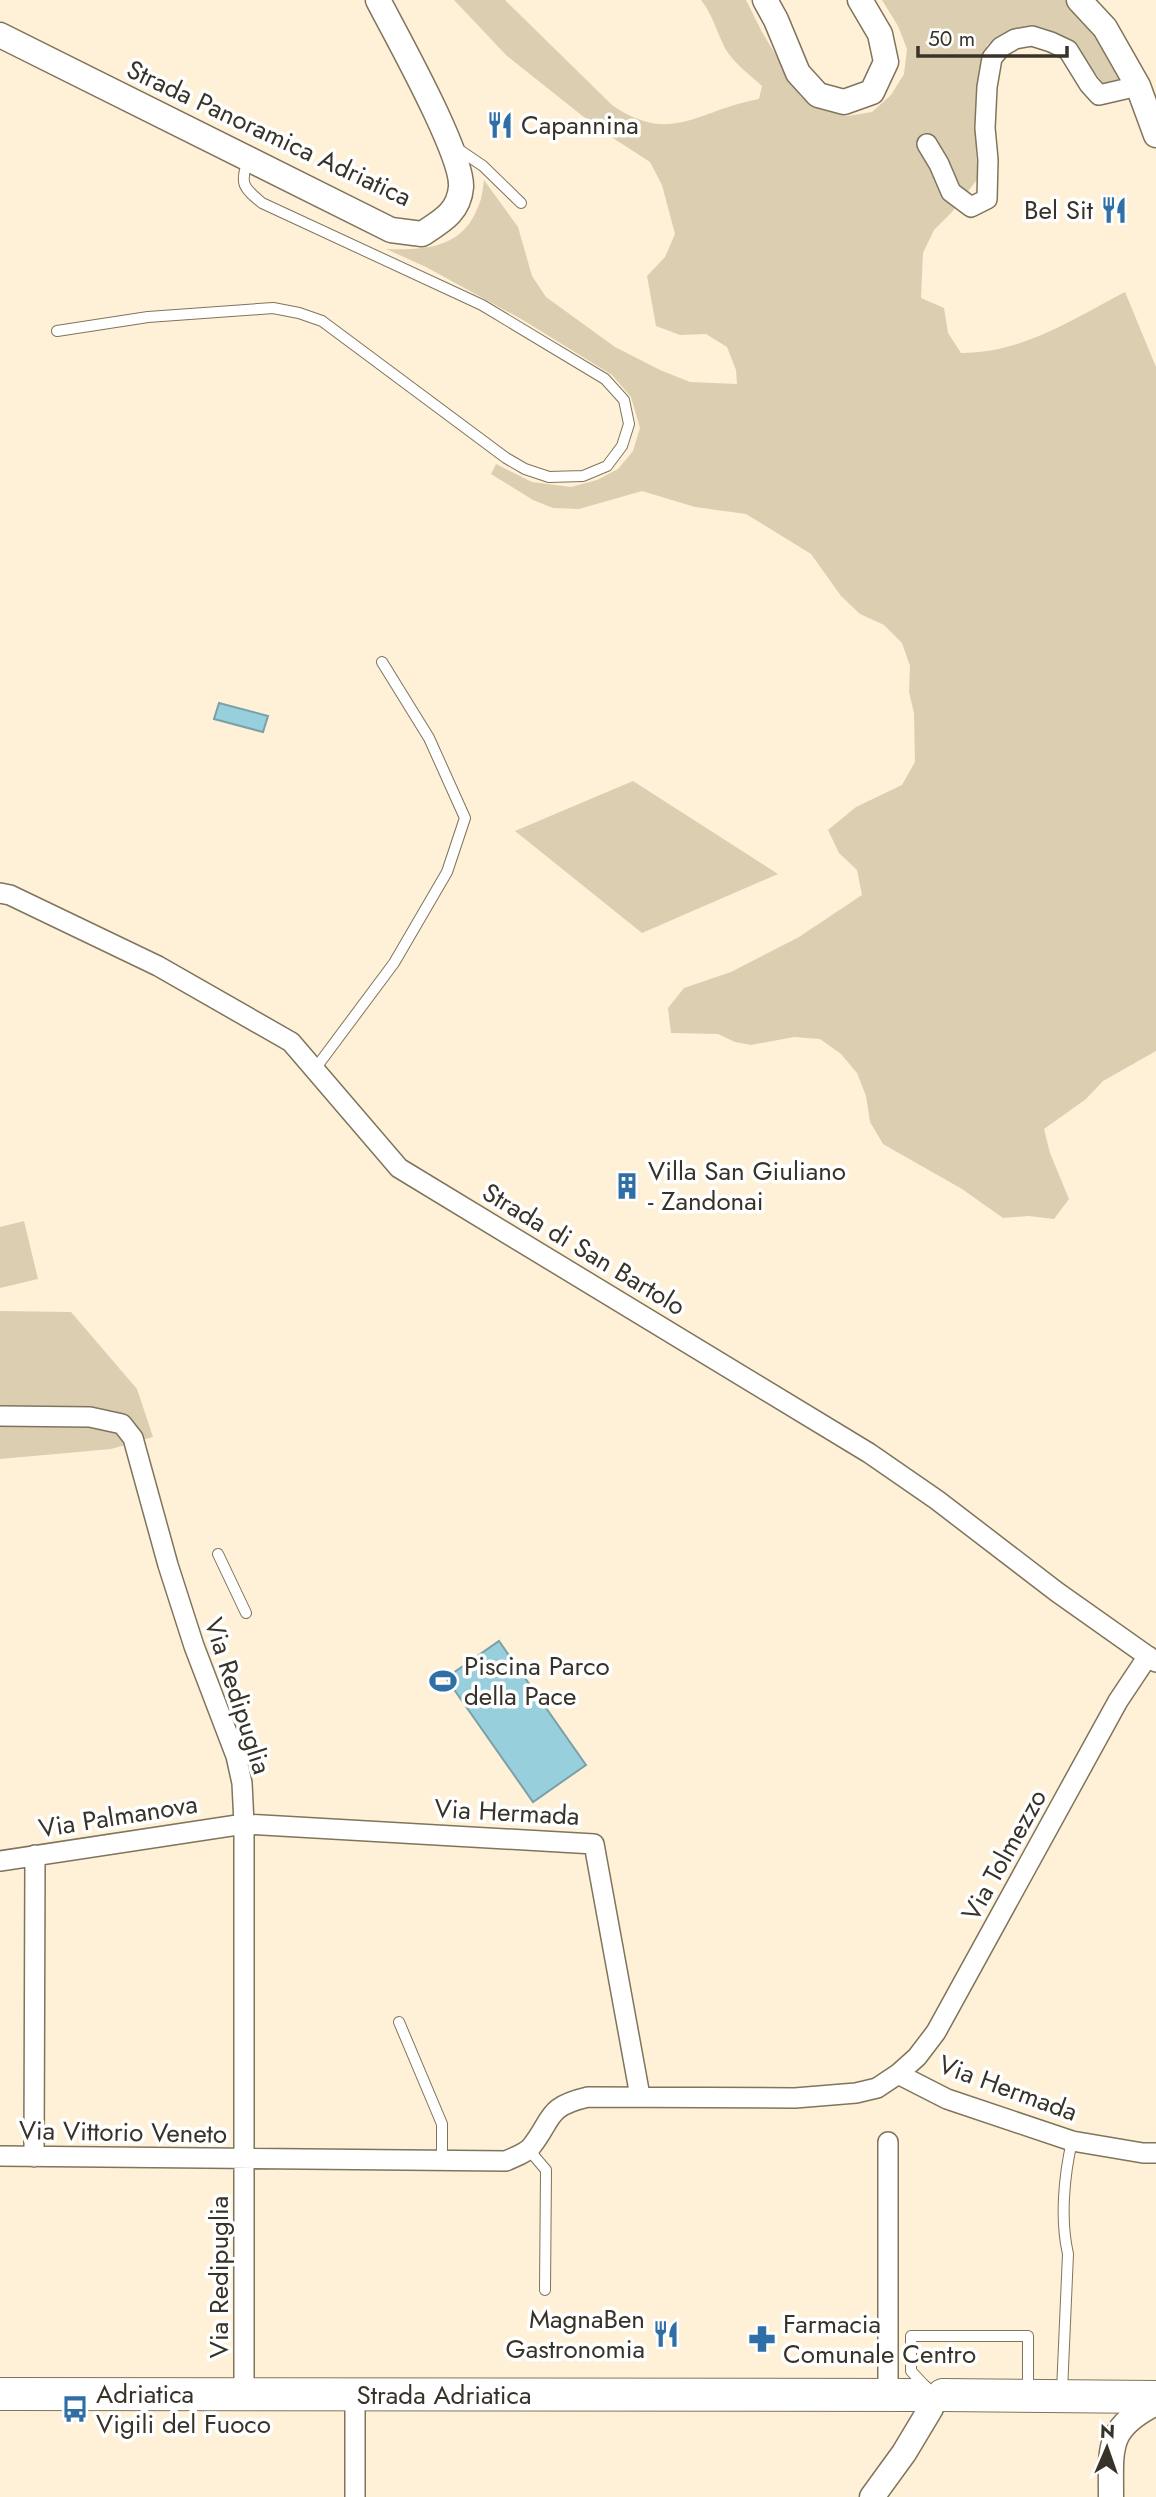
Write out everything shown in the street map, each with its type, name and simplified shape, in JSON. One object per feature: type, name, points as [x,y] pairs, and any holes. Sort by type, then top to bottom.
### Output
[{"type":"main road","name":"Strada Adriatica","points":[[0,2394],[1156,2397]]},
{"type":"street","name":"Strada Panoramica Adriatica","points":[[0,35],[391,230],[422,234],[451,215],[461,188],[460,170],[378,0]]},
{"type":"street","points":[[765,0],[797,73],[817,95],[844,102],[872,92],[886,62],[880,34],[860,0]]},
{"type":"street","points":[[1089,4],[1138,86],[1156,135]]},
{"type":"street","points":[[927,144],[951,191],[971,207],[987,199],[985,128],[992,58],[1001,47],[1015,39],[1032,36],[1051,41],[1068,50],[1099,95],[1138,86]]},
{"type":"street","name":"Strada di San Bartolo","points":[[0,893],[10,895],[158,966],[291,1042],[399,1168],[869,1453],[1152,1659]]},
{"type":"street","name":"Via Redipuglia","points":[[0,1416],[90,1417],[122,1424],[133,1438],[168,1565],[194,1646],[236,1756],[242,1783],[244,1824],[244,2394]]},
{"type":"street","name":"Via Tolmezzo","points":[[898,2074],[918,2057],[936,2032],[1118,1701],[1152,1659]]},
{"type":"street","name":"Via Palmanova","points":[[0,1861],[244,1824]]},
{"type":"street","name":"Via Hermada","points":[[244,1824],[594,1844],[640,2096]]},
{"type":"street","points":[[34,2157],[35,1855]]},
{"type":"street","name":"Via Hermada","points":[[529,2150],[554,2111],[563,2104],[588,2097],[830,2096],[877,2088],[898,2074],[947,2099],[1072,2141],[1156,2154]]},
{"type":"street","points":[[872,2497],[904,2453],[921,2396],[888,2142]]},
{"type":"street","name":"Via Redipuglia","points":[[246,2160],[506,2161],[529,2150]]},
{"type":"street","name":"Via Vittorio Veneto","points":[[0,2156],[246,2160]]},
{"type":"street","points":[[355,2395],[355,2497]]},
{"type":"street","points":[[1111,2497],[1111,2446],[1121,2427],[1156,2403]]},
{"type":"lane","points":[[449,143],[483,166],[521,203]]},
{"type":"lane","points":[[57,331],[148,317],[273,308],[299,313],[322,321],[506,458],[525,469],[549,477],[583,476],[607,466],[622,446],[629,424],[624,400],[605,379],[482,304],[262,203],[245,189],[242,176],[248,161]]},
{"type":"lane","points":[[315,1069],[394,962],[447,872],[465,818],[429,738],[382,662]]},
{"type":"lane","points":[[218,1554],[246,1613]]},
{"type":"lane","points":[[399,2022],[442,2124],[442,2161]]},
{"type":"lane","points":[[1062,2396],[1068,2254],[1064,2235],[1067,2163],[1072,2141]]},
{"type":"lane","points":[[529,2150],[546,2170],[545,2290]]},
{"type":"lane","points":[[921,2396],[911,2371],[911,2336],[1028,2336],[1028,2396]]},
{"type":"shaded area","points":[[454,0],[505,0],[612,105],[651,123],[685,122],[759,99],[762,86],[738,65],[726,50],[701,0],[746,0],[801,97],[822,110],[847,116],[872,112],[891,95],[904,74],[907,49],[898,26],[882,0],[1068,0],[1099,33],[1125,82],[1104,84],[1068,41],[1019,29],[987,45],[976,128],[979,177],[934,230],[923,253],[921,298],[944,308],[948,333],[961,353],[984,352],[1026,341],[1066,324],[1125,292],[1156,367],[1156,1051],[1103,1081],[1086,1099],[1044,1129],[1050,1153],[1069,1199],[1054,1219],[1029,1216],[1003,1218],[962,1189],[883,1144],[870,1122],[866,1096],[857,1073],[841,1054],[820,1039],[794,1037],[751,1045],[735,1042],[718,1034],[671,1033],[668,1008],[684,988],[731,972],[799,937],[862,895],[857,870],[839,853],[828,830],[856,807],[902,785],[915,762],[914,713],[909,692],[910,666],[902,643],[884,625],[860,614],[841,596],[811,554],[746,514],[695,507],[642,491],[579,509],[553,508],[533,500],[491,474],[496,464],[532,482],[571,487],[597,480],[618,469],[633,451],[640,428],[631,397],[612,375],[523,320],[426,267],[386,249],[428,247],[452,239],[471,221],[480,201],[484,180],[518,227],[532,276],[546,297],[615,347],[690,382],[737,384],[736,370],[727,347],[706,334],[680,335],[656,326],[647,276],[665,257],[675,234],[662,185],[650,162],[599,129],[507,56]]},
{"type":"shaded area","points":[[633,781],[778,874],[642,933],[515,831]]},
{"type":"shaded area","points":[[24,1221],[38,1279],[0,1288],[0,1227]]},
{"type":"shaded area","points":[[0,1311],[71,1312],[137,1389],[153,1437],[111,1449],[0,1459]]},
{"type":"water","points":[[219,703],[268,716],[263,732],[214,719]]},
{"type":"water","points":[[499,1641],[586,1765],[533,1802],[446,1678]]},
{"type":"place","name":"Capannina","points":[[500,125]]},
{"type":"place","name":"Bel Sit","points":[[1114,210]]},
{"type":"place","name":"Villa San Giuliano - Zandonai","points":[[627,1186]]},
{"type":"place","name":"Piscina Parco della Pace","points":[[443,1681]]},
{"type":"place","name":"MagnaBen Gastronomia","points":[[666,2334]]},
{"type":"place","name":"Farmacia Comunale Centro","points":[[762,2339]]},
{"type":"place","name":"Adriatica Vigili del Fuoco","points":[[75,2409]]}]
